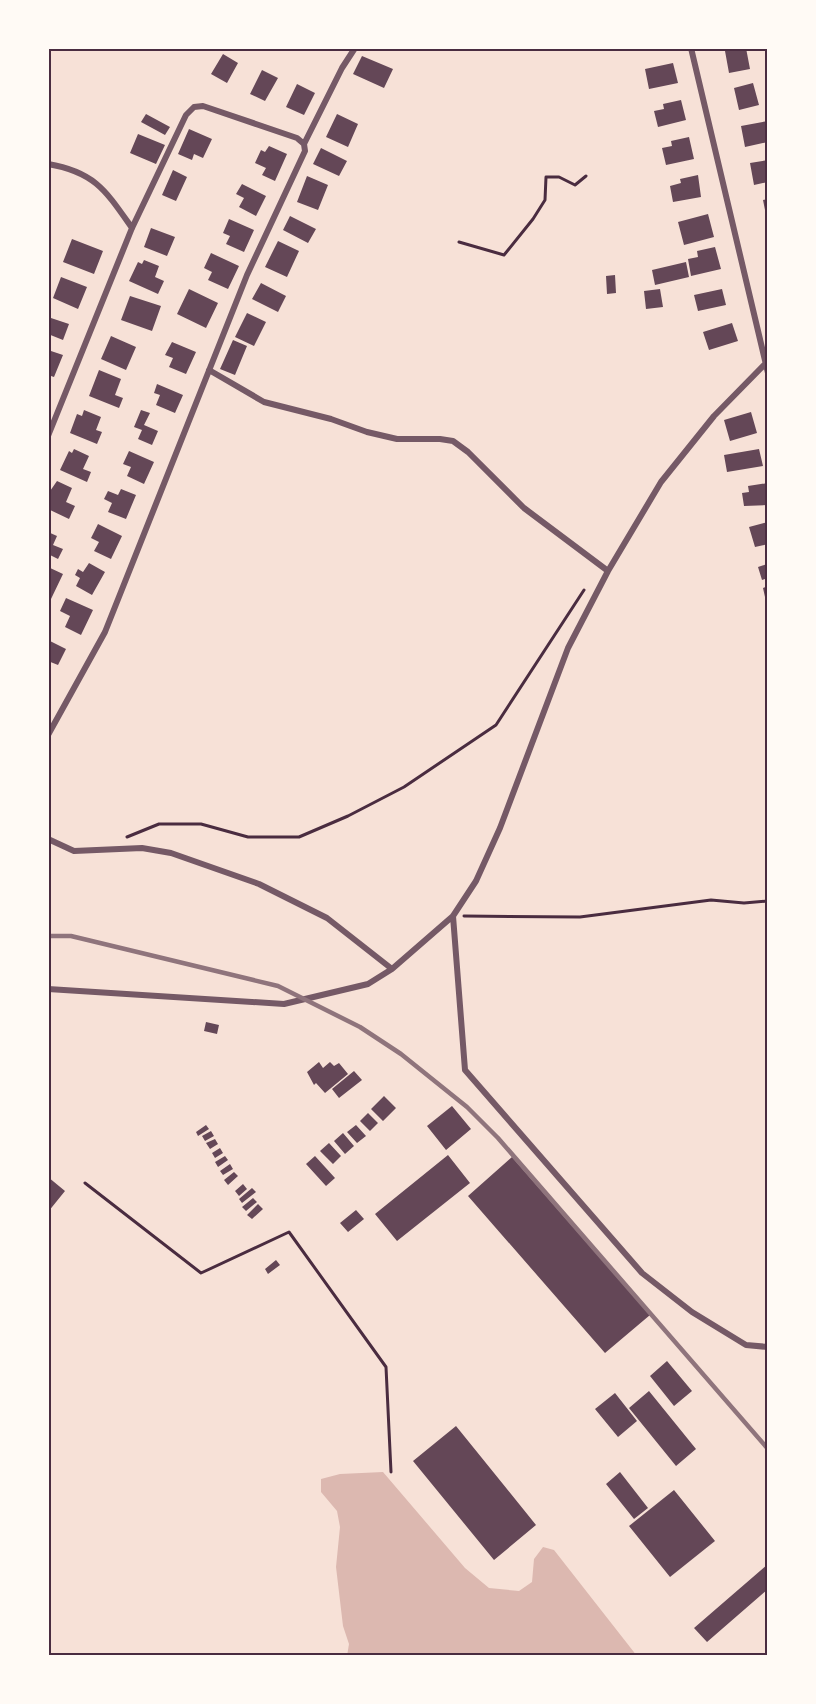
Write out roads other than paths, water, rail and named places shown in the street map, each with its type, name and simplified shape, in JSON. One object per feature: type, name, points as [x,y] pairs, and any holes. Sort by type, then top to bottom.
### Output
[{"type":"street","points":[[48,735],[105,632],[247,275],[305,151],[304,144],[342,68],[355,48]]},
{"type":"street","points":[[691,48],[768,373]]},
{"type":"street","points":[[48,436],[132,228],[186,116],[194,107],[203,106],[297,138],[304,144]]},
{"type":"street","points":[[48,164],[72,168],[105,189],[132,228]]},
{"type":"street","points":[[48,989],[284,1004],[368,984],[392,969],[453,916],[476,881],[500,828],[568,648],[608,571],[661,482],[714,416],[767,362]]},
{"type":"street","points":[[209,370],[264,402],[331,419],[367,432],[397,439],[440,438],[453,441],[524,508],[608,571]]},
{"type":"street","points":[[48,839],[74,851],[142,848],[171,853],[259,884],[327,918],[392,969]]},
{"type":"street","points":[[453,916],[465,1070],[642,1273],[692,1312],[746,1345],[768,1347]]},
{"type":"railway","points":[[48,936],[71,936],[278,986],[360,1027],[401,1054],[467,1107],[498,1138],[768,1449]]}]
